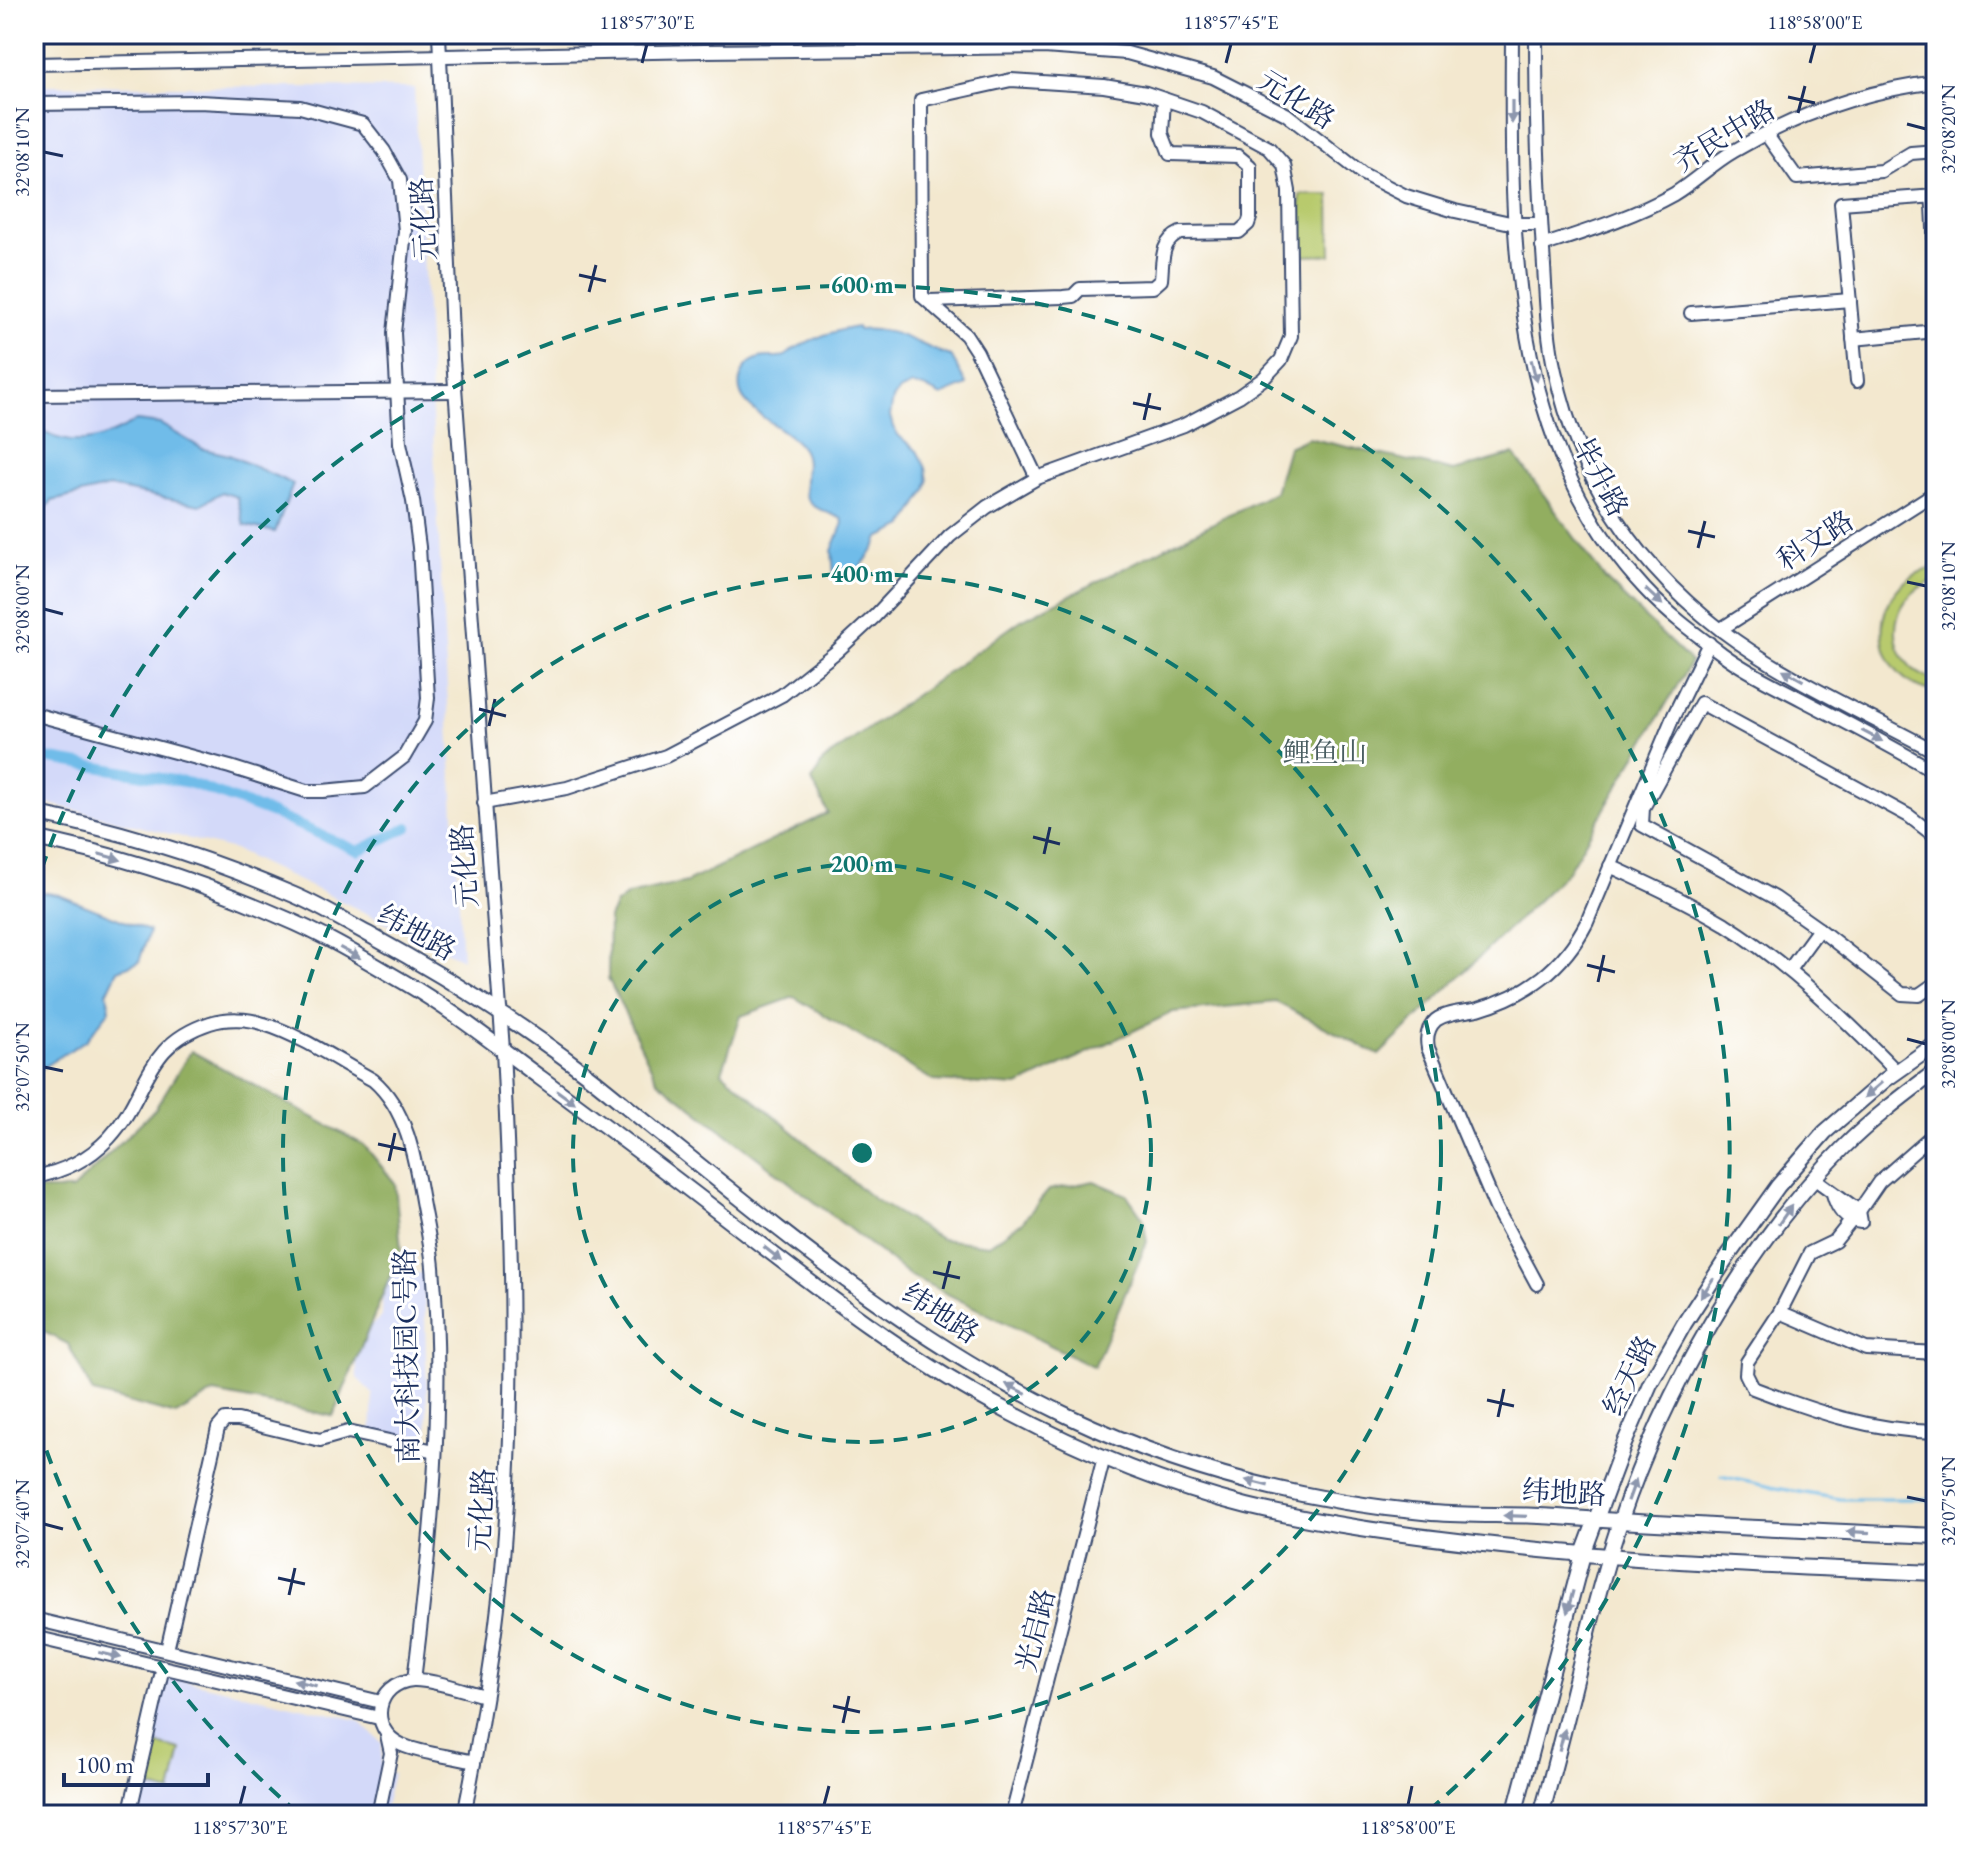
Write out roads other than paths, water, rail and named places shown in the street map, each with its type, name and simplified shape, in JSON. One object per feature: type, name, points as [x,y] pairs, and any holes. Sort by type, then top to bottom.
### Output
[{"type":"main road","name":"纬地路","points":[[34,813],[185,853],[298,896],[422,963],[498,1010],[583,1071],[877,1303],[973,1365],[1070,1417],[1154,1452],[1202,1468],[1336,1502],[1435,1513],[1936,1536]]},
{"type":"main road","name":"纬地路","points":[[34,838],[177,877],[288,919],[408,984],[642,1153],[803,1278],[924,1363],[993,1404],[1104,1457],[1244,1505],[1432,1538],[1609,1557],[1936,1573]]},
{"type":"main road","name":"经天路","points":[[1514,1815],[1583,1554],[1650,1384],[1730,1253],[1778,1186],[1825,1132],[1936,1044]]},
{"type":"main road","name":"经天路","points":[[1541,1815],[1620,1521],[1645,1453],[1677,1383],[1750,1265],[1797,1199],[1843,1148],[1936,1071]]},
{"type":"street","name":"元化路","points":[[439,34],[455,391],[508,1150],[509,1450],[504,1544],[495,1635],[464,1815]]},
{"type":"street","name":"毕升路","points":[[1512,34],[1515,224],[1530,355],[1545,418],[1566,473],[1600,531],[1644,588],[1709,643],[1727,657],[1936,772]]},
{"type":"street","name":"毕升路","points":[[1536,34],[1537,172],[1548,325],[1555,371],[1569,422],[1589,474],[1611,515],[1650,566],[1721,629],[1762,658],[1936,752]]},
{"type":"street","name":"元化路","points":[[440,55],[1029,47],[1127,53],[1213,77],[1286,114],[1363,174],[1406,196],[1515,224],[1541,224]]},
{"type":"street","points":[[34,64],[440,55]]},
{"type":"street","points":[[484,803],[567,788],[666,756],[782,695],[836,652],[875,616],[950,536],[987,507],[1037,478],[1184,425],[1239,396],[1263,379],[1281,360],[1291,336],[1289,191],[1284,165],[1269,148],[1202,112],[1164,99],[1104,86],[1011,80],[921,100],[922,296],[966,335],[977,352],[1037,478]]},
{"type":"street","name":"齐民中路","points":[[1542,246],[1603,226],[1674,194],[1733,151],[1787,122],[1889,88],[1936,82]]},
{"type":"street","points":[[929,301],[1063,297],[1073,296],[1080,289],[1153,287],[1161,280],[1165,244],[1171,237],[1180,233],[1239,232],[1250,218],[1250,166],[1238,156],[1170,154],[1162,133],[1164,99]]},
{"type":"street","points":[[34,104],[199,102],[300,107],[363,124],[384,151],[400,180],[405,231],[394,333],[400,443],[419,547],[428,698],[425,721],[404,757],[365,787],[306,791],[34,714]]},
{"type":"street","points":[[1766,134],[1797,178],[1881,171],[1911,153],[1936,151]]},
{"type":"street","points":[[1857,381],[1841,203],[1934,197],[1936,260]]},
{"type":"street","points":[[1691,313],[1850,300]]},
{"type":"street","points":[[1853,339],[1936,331]]},
{"type":"street","points":[[34,395],[455,391]]},
{"type":"street","name":"科文路","points":[[1721,629],[1936,492]]},
{"type":"street","points":[[1537,1284],[1496,1208],[1428,1048],[1427,1034],[1440,1018],[1495,1003],[1555,969],[1582,933],[1673,717],[1709,643]]},
{"type":"street","points":[[1936,837],[1909,816],[1701,703],[1643,808],[1642,825],[1775,898],[1906,995],[1919,995],[1936,983]]},
{"type":"street","points":[[1610,866],[1706,913],[1789,970],[1842,1015],[1897,1072]]},
{"type":"street","points":[[1789,970],[1819,929]]},
{"type":"street","name":"南大科技园C号路","points":[[34,1177],[69,1167],[100,1147],[117,1128],[138,1094],[146,1074],[170,1044],[194,1029],[216,1021],[264,1023],[373,1080],[393,1101],[417,1174],[433,1267],[437,1387],[435,1451],[431,1532],[414,1680]]},
{"type":"street","points":[[1936,1132],[1879,1182],[1835,1241],[1810,1253],[1780,1312],[1747,1362],[1746,1374],[1753,1388],[1827,1416],[1936,1432]]},
{"type":"street","points":[[1815,1179],[1833,1194],[1837,1208],[1855,1216]]},
{"type":"street","points":[[1780,1312],[1866,1349],[1936,1353]]},
{"type":"street","points":[[167,1650],[218,1428],[225,1420],[238,1420],[320,1440],[348,1432],[435,1451]]},
{"type":"street","name":"光启路","points":[[1012,1815],[1104,1457]]},
{"type":"street","points":[[34,1619],[381,1702]]},
{"type":"street","points":[[34,1637],[379,1718]]},
{"type":"street","points":[[129,1815],[163,1667]]},
{"type":"street","points":[[378,1815],[391,1753],[379,1718],[381,1702],[398,1683],[414,1680],[485,1696]]},
{"type":"street","points":[[387,1735],[402,1745],[474,1762]]},
{"type":"water","points":[[857,327],[858,330],[896,334],[951,356],[967,385],[941,396],[912,385],[899,391],[893,399],[890,416],[893,427],[917,451],[926,468],[926,490],[904,526],[879,538],[864,562],[844,581],[834,576],[832,551],[842,519],[808,501],[802,449],[746,402],[740,383],[744,370],[753,361],[763,357],[785,356],[817,338]]},
{"type":"water","points":[[136,421],[160,424],[203,449],[229,455],[293,484],[275,532],[244,525],[237,497],[222,492],[200,505],[109,487],[52,501],[45,509],[34,511],[34,427],[61,439],[86,441],[110,434]]},
{"type":"water","points":[[34,891],[59,895],[149,931],[139,962],[118,970],[107,993],[110,1010],[86,1040],[34,1073]]},
{"type":"waterway","points":[[34,756],[190,783],[273,814],[358,851],[408,827]]},
{"type":"waterway","points":[[1721,1476],[1840,1499],[1936,1499]]},
{"type":"park label","name":"鲤鱼山","points":[[1325,752]]}]
